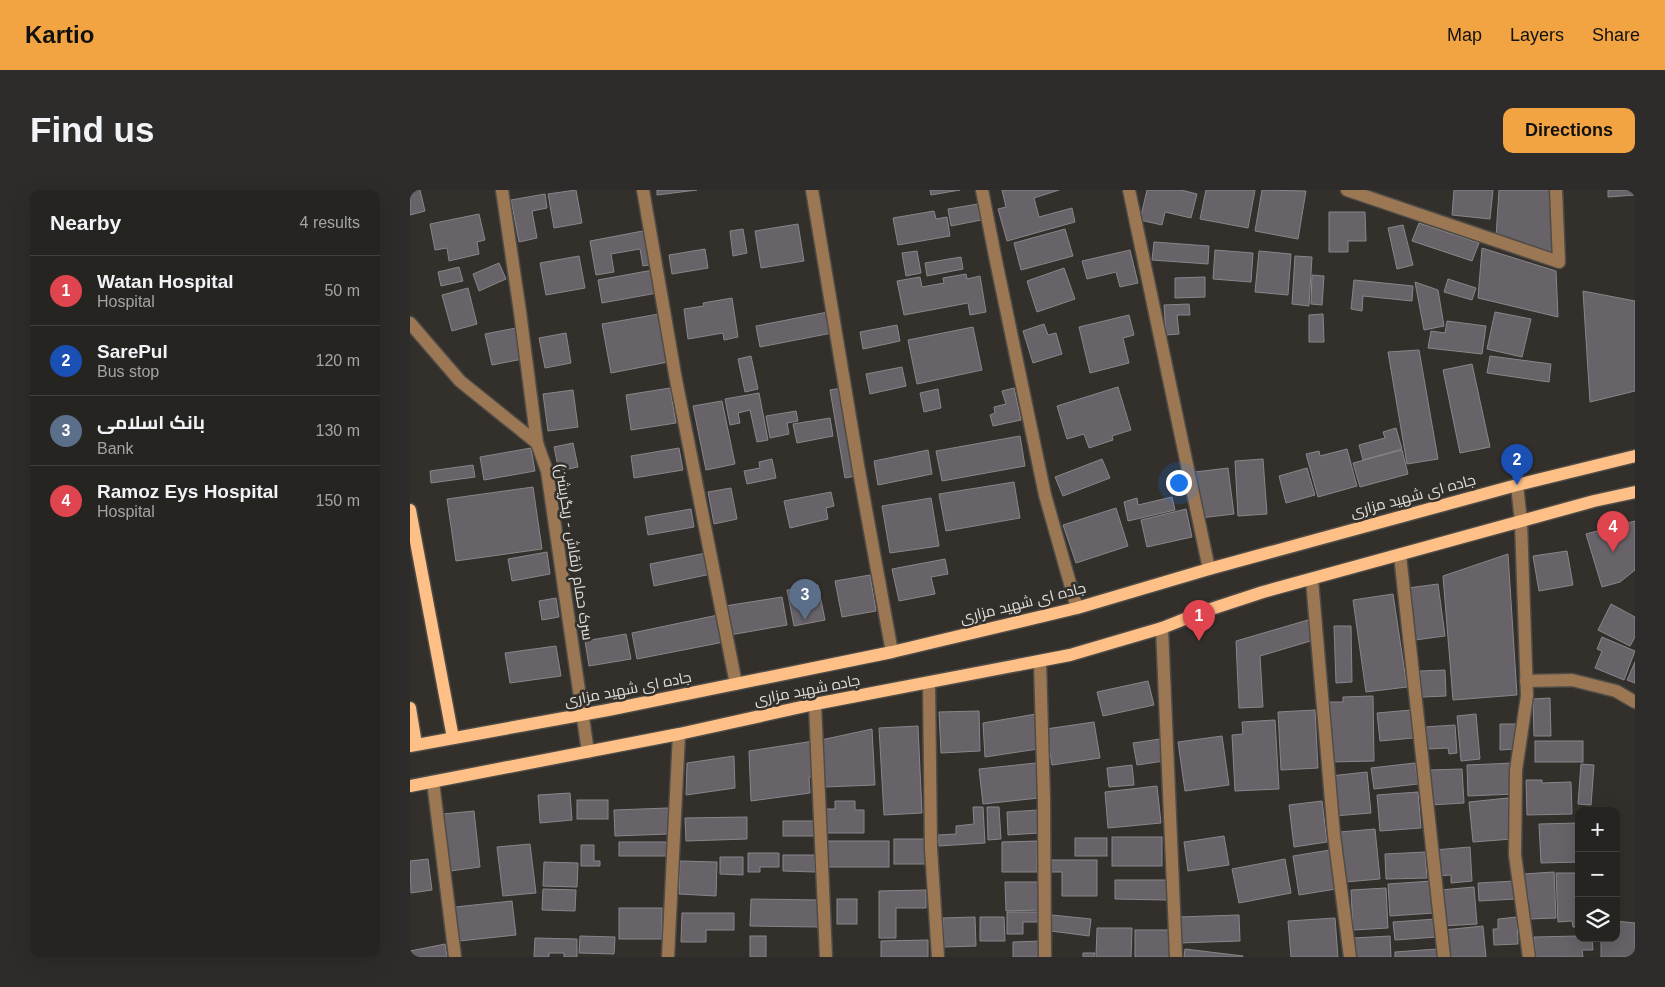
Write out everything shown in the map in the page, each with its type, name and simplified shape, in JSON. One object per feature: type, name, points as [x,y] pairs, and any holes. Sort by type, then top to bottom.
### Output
[{"type":"main road","name":"جاده ای شهید مزاری","points":[[413,745],[582,716],[892,652],[1077,608],[1209,569],[1517,485],[1635,456]]},
{"type":"main road","points":[[1312,580],[1594,501],[1635,492]]},
{"type":"main road","points":[[410,510],[454,738]]},
{"type":"main road","name":"جاده شهید مزاری","points":[[410,786],[679,734],[815,704],[1040,662],[1162,628],[1263,592],[1312,580]]},
{"type":"main road","points":[[410,708],[413,745]]},
{"type":"street","name":"سرک حمام (نقاش - ریگریشن)","points":[[502,190],[537,443],[547,471],[588,752]]},
{"type":"street","points":[[642,190],[676,380],[736,684]]},
{"type":"street","points":[[812,190],[859,471],[892,652]]},
{"type":"street","points":[[982,190],[1044,495],[1077,608]]},
{"type":"street","points":[[1129,190],[1209,569]]},
{"type":"street","points":[[1347,190],[1559,262],[1556,190]]},
{"type":"street","points":[[1386,190],[1387,204]]},
{"type":"street","points":[[410,323],[460,381],[537,443]]},
{"type":"street","points":[[1517,485],[1521,522],[1527,696],[1516,770],[1515,855],[1529,957]]},
{"type":"street","points":[[1400,555],[1444,957]]},
{"type":"street","points":[[1312,580],[1334,835],[1350,957]]},
{"type":"street","points":[[1162,628],[1176,957]]},
{"type":"street","points":[[1040,662],[1044,801],[1045,957]]},
{"type":"street","points":[[1526,681],[1572,680],[1616,691],[1635,702]]},
{"type":"street","points":[[929,684],[931,850],[938,957]]},
{"type":"street","points":[[815,704],[826,957]]},
{"type":"street","points":[[668,957],[679,734]]},
{"type":"street","points":[[433,782],[455,957]]},
{"type":"building","points":[[410,190],[420,190],[425,211],[410,215]]},
{"type":"building","points":[[576,190],[582,223],[554,228],[548,194]]},
{"type":"building","points":[[657,190],[697,190],[657,195]]},
{"type":"building","points":[[930,190],[960,190],[931,195]]},
{"type":"building","points":[[1002,190],[1059,190],[1034,198],[1039,217],[1072,208],[1075,222],[1007,241],[998,209],[1006,207]]},
{"type":"building","points":[[1147,190],[1181,190],[1197,194],[1191,218],[1165,212],[1162,225],[1140,220]]},
{"type":"building","points":[[1206,190],[1255,190],[1248,228],[1200,219]]},
{"type":"building","points":[[1262,190],[1306,191],[1298,239],[1255,231]]},
{"type":"building","points":[[1454,190],[1493,190],[1490,219],[1452,215]]},
{"type":"building","points":[[1499,190],[1551,190],[1554,254],[1496,237]]},
{"type":"building","points":[[1608,190],[1635,190],[1635,195],[1608,197]]},
{"type":"building","points":[[545,194],[547,208],[532,211],[537,238],[519,242],[511,200]]},
{"type":"building","points":[[978,204],[981,220],[951,226],[948,209]]},
{"type":"building","points":[[934,211],[936,219],[947,217],[950,236],[898,245],[893,218]]},
{"type":"building","points":[[1329,212],[1365,212],[1366,241],[1348,241],[1348,252],[1329,252]]},
{"type":"building","points":[[479,214],[485,240],[477,242],[479,254],[449,261],[447,248],[435,250],[430,224]]},
{"type":"building","points":[[1419,223],[1479,243],[1472,261],[1412,241]]},
{"type":"building","points":[[798,224],[804,261],[761,268],[755,231]]},
{"type":"building","points":[[1403,225],[1413,265],[1397,269],[1388,228]]},
{"type":"building","points":[[743,229],[747,253],[733,256],[730,231]]},
{"type":"building","points":[[1065,229],[1073,256],[1021,270],[1014,243]]},
{"type":"building","points":[[648,230],[654,264],[643,266],[640,249],[611,254],[614,272],[596,275],[590,241]]},
{"type":"building","points":[[1154,242],[1209,246],[1208,264],[1152,260]]},
{"type":"building","points":[[1482,248],[1556,271],[1558,317],[1478,298]]},
{"type":"building","points":[[705,249],[708,268],[672,274],[669,255]]},
{"type":"building","points":[[1130,250],[1138,283],[1120,287],[1116,272],[1087,279],[1082,261]]},
{"type":"building","points":[[1215,250],[1253,253],[1251,282],[1213,279]]},
{"type":"building","points":[[917,251],[921,273],[906,276],[902,253]]},
{"type":"building","points":[[1259,251],[1291,254],[1288,295],[1255,292]]},
{"type":"building","points":[[579,256],[585,288],[546,295],[540,263]]},
{"type":"building","points":[[1295,256],[1312,257],[1309,306],[1292,304]]},
{"type":"building","points":[[961,257],[963,269],[927,276],[925,263]]},
{"type":"building","points":[[499,263],[506,279],[479,291],[473,274]]},
{"type":"building","points":[[459,267],[463,281],[441,286],[438,272]]},
{"type":"building","points":[[1064,268],[1075,299],[1037,312],[1027,281]]},
{"type":"building","points":[[653,270],[657,293],[602,303],[598,280]]},
{"type":"building","points":[[966,274],[967,279],[980,276],[986,312],[970,315],[968,303],[904,315],[897,281],[920,277],[922,287],[944,283],[943,278]]},
{"type":"building","points":[[1312,275],[1324,276],[1322,305],[1311,304]]},
{"type":"building","points":[[1205,277],[1205,297],[1175,298],[1175,278]]},
{"type":"building","points":[[1448,279],[1476,288],[1472,300],[1444,292]]},
{"type":"building","points":[[1354,280],[1413,286],[1412,301],[1363,296],[1362,311],[1351,309]]},
{"type":"building","points":[[1415,282],[1438,290],[1444,326],[1424,330]]},
{"type":"building","points":[[468,288],[477,324],[452,331],[442,295]]},
{"type":"building","points":[[1583,291],[1635,301],[1635,391],[1590,402]]},
{"type":"building","points":[[732,298],[738,337],[724,340],[723,333],[688,339],[684,309],[704,306],[703,303]]},
{"type":"building","points":[[1189,304],[1190,315],[1177,315],[1179,334],[1166,335],[1164,305]]},
{"type":"building","points":[[828,312],[832,333],[760,347],[756,326]]},
{"type":"building","points":[[1495,312],[1531,319],[1522,357],[1487,349]]},
{"type":"building","points":[[659,314],[668,362],[611,373],[602,324]]},
{"type":"building","points":[[1323,314],[1324,342],[1309,342],[1309,315]]},
{"type":"building","points":[[1129,315],[1134,335],[1123,338],[1129,363],[1090,373],[1079,327]]},
{"type":"building","points":[[1447,321],[1486,326],[1482,354],[1428,348],[1431,331],[1445,333]]},
{"type":"building","points":[[1044,324],[1048,335],[1056,333],[1062,354],[1033,363],[1023,331]]},
{"type":"building","points":[[897,325],[900,341],[863,349],[860,332]]},
{"type":"building","points":[[973,327],[982,370],[917,384],[908,340]]},
{"type":"building","points":[[516,328],[523,359],[492,365],[485,334]]},
{"type":"building","points":[[566,333],[571,363],[545,368],[539,338]]},
{"type":"building","points":[[1419,350],[1438,459],[1407,464],[1388,352]]},
{"type":"building","points":[[751,356],[758,389],[745,392],[738,359]]},
{"type":"building","points":[[1490,356],[1551,364],[1549,382],[1487,373]]},
{"type":"building","points":[[1472,364],[1490,447],[1460,453],[1443,370]]},
{"type":"building","points":[[902,367],[906,386],[870,394],[866,374]]},
{"type":"building","points":[[1118,387],[1131,430],[1112,436],[1113,440],[1089,448],[1084,434],[1067,439],[1057,406]]},
{"type":"building","points":[[670,388],[676,423],[631,430],[626,395]]},
{"type":"building","points":[[842,388],[856,476],[845,478],[830,390]]},
{"type":"building","points":[[1014,388],[1021,420],[993,426],[990,415],[995,413],[994,407],[1006,404],[1002,391]]},
{"type":"building","points":[[938,389],[941,408],[924,412],[920,393]]},
{"type":"building","points":[[573,390],[578,427],[548,431],[543,394]]},
{"type":"building","points":[[759,393],[768,440],[757,442],[750,410],[738,413],[740,423],[730,425],[725,399]]},
{"type":"building","points":[[722,401],[735,464],[706,470],[693,406]]},
{"type":"building","points":[[796,411],[798,421],[787,423],[789,434],[770,438],[766,416]]},
{"type":"building","points":[[830,418],[833,436],[797,443],[793,424]]},
{"type":"building","points":[[1396,428],[1402,449],[1363,460],[1359,445],[1385,438],[1383,432]]},
{"type":"building","points":[[1020,436],[1025,466],[942,481],[936,451]]},
{"type":"building","points":[[573,443],[578,467],[559,471],[554,447]]},
{"type":"building","points":[[531,448],[535,471],[484,480],[480,457]]},
{"type":"building","points":[[679,448],[683,470],[634,478],[631,456]]},
{"type":"building","points":[[1347,449],[1357,486],[1318,497],[1306,454],[1319,451],[1320,456]]},
{"type":"building","points":[[928,450],[932,474],[878,485],[874,461]]},
{"type":"building","points":[[1402,450],[1408,474],[1360,487],[1353,463]]},
{"type":"building","points":[[772,459],[776,478],[747,484],[744,471],[760,468],[759,462]]},
{"type":"building","points":[[1102,459],[1110,478],[1063,496],[1055,477]]},
{"type":"building","points":[[1263,459],[1267,514],[1238,516],[1235,461]]},
{"type":"building","points":[[473,465],[475,477],[431,483],[430,471]]},
{"type":"building","points":[[1228,468],[1234,514],[1200,518],[1195,472]]},
{"type":"building","points":[[1307,468],[1315,495],[1286,503],[1279,476]]},
{"type":"building","points":[[1014,482],[1020,518],[946,531],[939,494]]},
{"type":"building","points":[[533,487],[542,549],[456,561],[447,499]]},
{"type":"building","points":[[731,488],[737,519],[714,524],[708,492]]},
{"type":"building","points":[[831,492],[834,506],[826,508],[828,519],[790,528],[784,501]]},
{"type":"building","points":[[1172,497],[1175,510],[1128,521],[1124,502],[1137,498],[1138,505]]},
{"type":"building","points":[[931,498],[939,546],[890,553],[882,506]]},
{"type":"building","points":[[1116,508],[1128,546],[1076,563],[1063,525]]},
{"type":"building","points":[[691,509],[694,527],[648,535],[645,517]]},
{"type":"building","points":[[1186,509],[1192,537],[1147,547],[1141,520]]},
{"type":"building","points":[[1635,521],[1635,570],[1620,582],[1602,587],[1586,534]]},
{"type":"building","points":[[1567,551],[1573,585],[1539,591],[1533,556]]},
{"type":"building","points":[[547,552],[550,574],[512,581],[508,559]]},
{"type":"building","points":[[706,553],[711,574],[654,586],[650,564]]},
{"type":"building","points":[[1508,554],[1517,695],[1453,700],[1443,576]]},
{"type":"building","points":[[945,559],[948,574],[931,577],[935,594],[899,601],[892,569]]},
{"type":"building","points":[[870,575],[876,611],[842,617],[835,581]]},
{"type":"building","points":[[1438,584],[1445,636],[1415,640],[1408,588]]},
{"type":"building","points":[[818,585],[825,620],[794,626],[787,590]]},
{"type":"building","points":[[1393,594],[1407,687],[1366,692],[1353,600]]},
{"type":"building","points":[[782,597],[787,625],[730,635],[725,606]]},
{"type":"building","points":[[556,598],[559,617],[542,620],[539,601]]},
{"type":"building","points":[[1611,604],[1635,617],[1635,637],[1630,646],[1598,630]]},
{"type":"building","points":[[718,615],[724,642],[637,659],[632,633]]},
{"type":"building","points":[[1308,620],[1314,640],[1260,656],[1263,707],[1239,708],[1236,641]]},
{"type":"building","points":[[1334,626],[1351,626],[1352,682],[1336,683]]},
{"type":"building","points":[[626,634],[631,659],[589,666],[585,641]]},
{"type":"building","points":[[1602,637],[1635,651],[1624,680],[1595,668],[1602,651],[1597,649]]},
{"type":"building","points":[[556,646],[561,676],[510,683],[505,653]]},
{"type":"building","points":[[1635,662],[1635,683],[1627,680]]},
{"type":"building","points":[[1445,670],[1446,696],[1422,697],[1420,671]]},
{"type":"building","points":[[1148,681],[1154,705],[1103,716],[1097,692]]},
{"type":"building","points":[[1373,696],[1374,761],[1331,762],[1325,702],[1343,702],[1343,697]]},
{"type":"building","points":[[1550,698],[1551,736],[1534,736],[1533,699]]},
{"type":"building","points":[[1315,710],[1318,768],[1281,770],[1278,712]]},
{"type":"building","points":[[1411,710],[1413,738],[1380,741],[1377,713]]},
{"type":"building","points":[[979,711],[980,751],[941,753],[939,712]]},
{"type":"building","points":[[1036,714],[1038,749],[985,757],[983,723]]},
{"type":"building","points":[[1476,714],[1480,759],[1461,761],[1457,716]]},
{"type":"building","points":[[1275,720],[1279,789],[1235,791],[1232,735],[1243,734],[1242,722]]},
{"type":"building","points":[[1094,722],[1100,758],[1052,765],[1046,729]]},
{"type":"building","points":[[1500,724],[1516,724],[1516,749],[1500,750]]},
{"type":"building","points":[[1455,725],[1457,753],[1449,754],[1448,748],[1427,749],[1425,727]]},
{"type":"building","points":[[918,726],[922,813],[884,815],[879,728]]},
{"type":"building","points":[[872,729],[875,785],[824,787],[821,740]]},
{"type":"building","points":[[1222,736],[1229,785],[1185,791],[1178,742]]},
{"type":"building","points":[[1160,739],[1164,761],[1137,765],[1133,743]]},
{"type":"building","points":[[814,741],[815,777],[809,777],[810,793],[751,801],[749,751]]},
{"type":"building","points":[[1535,741],[1583,741],[1583,762],[1535,762]]},
{"type":"building","points":[[734,756],[735,788],[686,795],[687,763]]},
{"type":"building","points":[[1036,763],[1039,798],[983,804],[979,769]]},
{"type":"building","points":[[1415,763],[1418,784],[1374,789],[1371,768]]},
{"type":"building","points":[[1514,763],[1515,794],[1468,796],[1467,765]]},
{"type":"building","points":[[1581,764],[1594,765],[1591,805],[1578,804]]},
{"type":"building","points":[[1132,765],[1134,785],[1109,787],[1107,768]]},
{"type":"building","points":[[1462,769],[1464,803],[1430,805],[1429,770]]},
{"type":"building","points":[[1367,772],[1371,813],[1334,816],[1330,776]]},
{"type":"building","points":[[1526,780],[1542,780],[1542,783],[1571,782],[1572,814],[1527,815]]},
{"type":"building","points":[[1157,786],[1161,823],[1108,828],[1105,792]]},
{"type":"building","points":[[1418,792],[1421,828],[1380,831],[1377,795]]},
{"type":"building","points":[[570,793],[572,820],[540,823],[538,795]]},
{"type":"building","points":[[1508,798],[1512,839],[1473,842],[1469,802]]},
{"type":"building","points":[[577,800],[608,800],[608,819],[577,819]]},
{"type":"building","points":[[835,801],[855,801],[855,810],[864,810],[864,833],[825,833],[825,809],[835,809]]},
{"type":"building","points":[[1322,801],[1327,842],[1294,847],[1289,805]]},
{"type":"building","points":[[973,807],[983,807],[985,843],[939,846],[938,835],[956,834],[956,826],[974,824]]},
{"type":"building","points":[[987,807],[999,807],[1001,839],[988,840]]},
{"type":"building","points":[[668,808],[669,834],[615,836],[614,810]]},
{"type":"building","points":[[1038,810],[1039,833],[1008,835],[1007,812]]},
{"type":"building","points":[[474,811],[480,867],[450,871],[443,814]]},
{"type":"building","points":[[747,817],[747,839],[686,841],[685,818]]},
{"type":"building","points":[[783,821],[814,821],[814,836],[783,836]]},
{"type":"building","points":[[1575,823],[1575,862],[1541,863],[1539,824]]},
{"type":"building","points":[[1375,829],[1380,879],[1345,882],[1340,832]]},
{"type":"building","points":[[1224,836],[1229,865],[1188,871],[1184,842]]},
{"type":"building","points":[[1112,837],[1162,837],[1162,866],[1112,866]]},
{"type":"building","points":[[1075,838],[1107,838],[1107,856],[1075,856]]},
{"type":"building","points":[[894,839],[927,839],[927,864],[894,864]]},
{"type":"building","points":[[826,841],[889,841],[889,867],[826,867]]},
{"type":"building","points":[[1037,841],[1037,872],[1002,872],[1002,842]]},
{"type":"building","points":[[619,842],[668,842],[668,856],[619,856]]},
{"type":"building","points":[[530,844],[536,893],[503,896],[497,847]]},
{"type":"building","points":[[581,845],[594,845],[594,861],[600,861],[600,866],[581,866]]},
{"type":"building","points":[[1470,847],[1472,881],[1451,883],[1451,875],[1437,876],[1434,850]]},
{"type":"building","points":[[1330,850],[1336,889],[1299,895],[1293,856]]},
{"type":"building","points":[[1425,852],[1427,878],[1386,879],[1385,854]]},
{"type":"building","points":[[748,853],[779,853],[779,867],[760,867],[760,872],[748,872]]},
{"type":"building","points":[[783,855],[815,855],[815,872],[783,871]]},
{"type":"building","points":[[720,857],[743,857],[743,875],[720,874]]},
{"type":"building","points":[[428,859],[432,890],[411,893],[410,861]]},
{"type":"building","points":[[1285,859],[1291,893],[1239,903],[1232,869]]},
{"type":"building","points":[[1051,860],[1097,860],[1097,896],[1062,896],[1062,872],[1051,872]]},
{"type":"building","points":[[680,861],[717,862],[716,896],[679,894]]},
{"type":"building","points":[[544,862],[578,863],[577,887],[543,886]]},
{"type":"building","points":[[1554,872],[1556,918],[1529,919],[1528,895],[1523,895],[1523,874]]},
{"type":"building","points":[[1556,873],[1575,873],[1575,927],[1573,927],[1572,921],[1558,922]]},
{"type":"building","points":[[1115,880],[1168,880],[1168,900],[1115,899]]},
{"type":"building","points":[[1432,881],[1434,913],[1390,916],[1388,884]]},
{"type":"building","points":[[1515,881],[1516,899],[1479,901],[1478,883]]},
{"type":"building","points":[[1005,882],[1040,882],[1040,910],[1006,911]]},
{"type":"building","points":[[1474,887],[1477,924],[1442,926],[1440,890]]},
{"type":"building","points":[[1386,888],[1388,928],[1353,930],[1351,890]]},
{"type":"building","points":[[543,889],[576,890],[575,911],[542,910]]},
{"type":"building","points":[[926,890],[926,908],[896,908],[896,938],[879,938],[879,891]]},
{"type":"building","points":[[751,899],[819,900],[819,927],[750,926]]},
{"type":"building","points":[[837,899],[857,899],[857,924],[837,924]]},
{"type":"building","points":[[512,901],[516,935],[459,941],[455,907]]},
{"type":"building","points":[[619,908],[662,908],[662,939],[619,939]]},
{"type":"building","points":[[1007,912],[1042,912],[1042,922],[1023,922],[1023,934],[1007,934]]},
{"type":"building","points":[[682,913],[734,913],[734,930],[706,930],[706,942],[681,942]]},
{"type":"building","points":[[1052,915],[1091,919],[1089,936],[1051,931]]},
{"type":"building","points":[[1239,915],[1240,941],[1179,943],[1178,917]]},
{"type":"building","points":[[975,917],[976,946],[944,947],[943,918]]},
{"type":"building","points":[[980,917],[1004,917],[1005,941],[980,941]]},
{"type":"building","points":[[1517,917],[1518,944],[1494,945],[1493,929],[1498,929],[1498,919]]},
{"type":"building","points":[[1335,918],[1338,957],[1291,957],[1288,921]]},
{"type":"building","points":[[1436,919],[1437,937],[1395,940],[1393,922]]},
{"type":"building","points":[[1620,921],[1635,923],[1635,957],[1601,957],[1601,942],[1620,942]]},
{"type":"building","points":[[1483,926],[1486,957],[1447,957],[1444,930]]},
{"type":"building","points":[[1097,928],[1132,928],[1131,957],[1096,957]]},
{"type":"building","points":[[1135,930],[1172,930],[1172,957],[1135,957]]},
{"type":"building","points":[[580,936],[615,937],[614,954],[579,953]]},
{"type":"building","points":[[750,936],[766,936],[766,957],[750,957]]},
{"type":"building","points":[[1390,936],[1391,957],[1355,957],[1353,938]]},
{"type":"building","points":[[1575,936],[1575,942],[1592,942],[1593,950],[1582,950],[1583,957],[1536,957],[1534,937]]},
{"type":"building","points":[[535,938],[577,939],[577,957],[564,957],[564,953],[549,953],[549,957],[534,957]]},
{"type":"building","points":[[928,940],[928,957],[881,957],[881,941]]},
{"type":"building","points":[[1042,941],[1043,957],[1013,957],[1013,942]]},
{"type":"building","points":[[445,944],[447,957],[410,957],[410,951]]},
{"type":"building","points":[[1185,949],[1243,956],[1243,957],[1184,957]]},
{"type":"building","points":[[1437,949],[1437,957],[1395,957],[1395,952]]},
{"type":"building","points":[[1083,953],[1095,953],[1094,957],[1083,957]]},
{"type":"place","name":"SarePul","points":[[1517,485]]},
{"type":"place","name":"Ramoz Eys Hospital","points":[[1613,552]]},
{"type":"place","name":"بانک اسلامی","points":[[805,620]]},
{"type":"place","name":"Watan Hospital","points":[[1199,641]]}]
